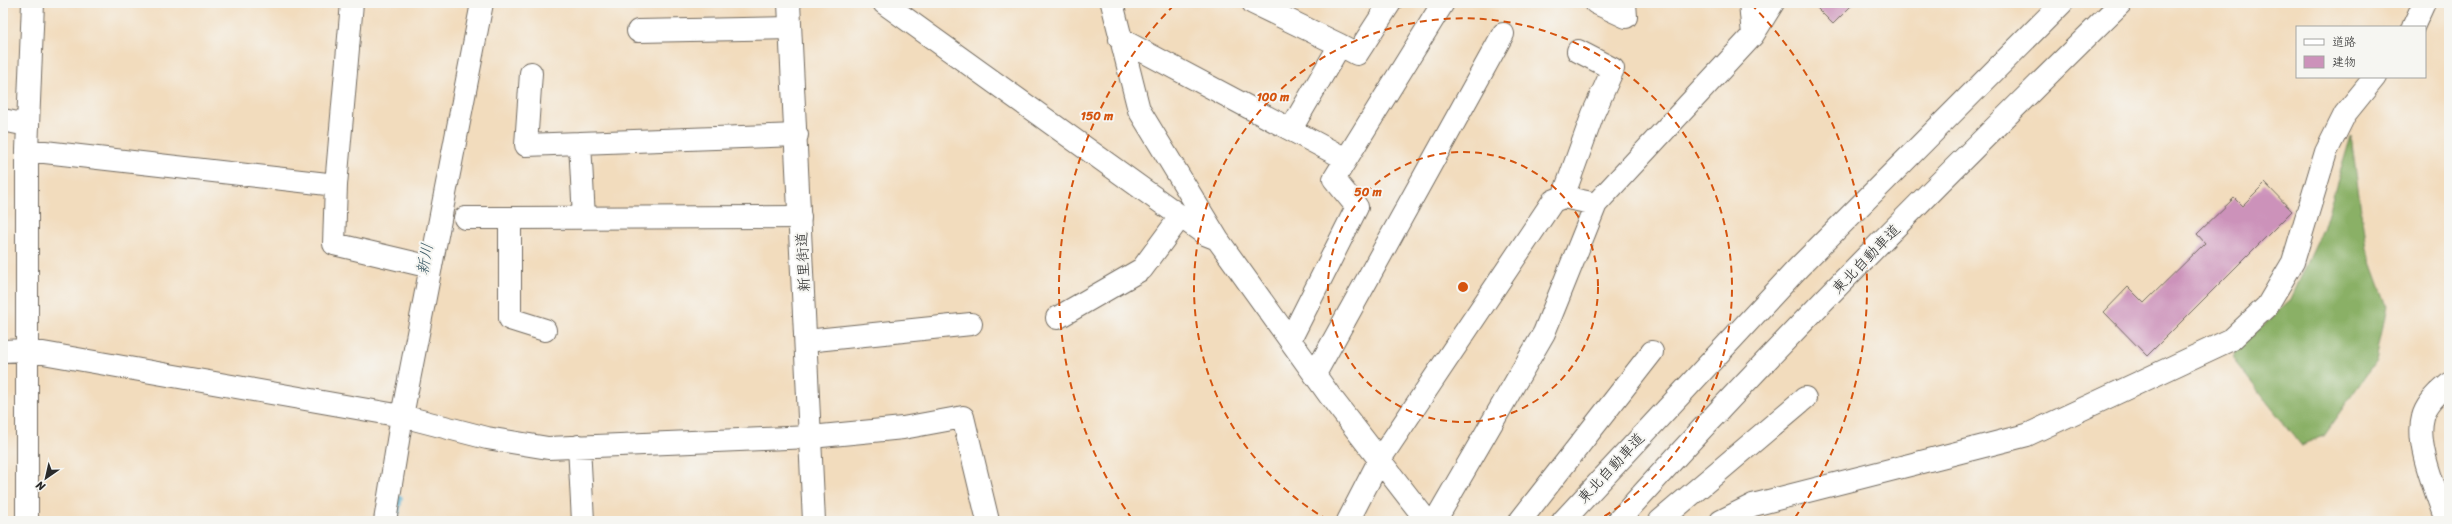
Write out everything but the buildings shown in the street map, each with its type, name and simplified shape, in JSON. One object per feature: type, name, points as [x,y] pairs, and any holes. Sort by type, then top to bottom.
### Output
[{"type":"main road","points":[[27,521],[26,150],[33,3]]},
{"type":"main road","points":[[352,3],[336,185],[334,244],[431,267]]},
{"type":"main road","points":[[385,521],[412,418],[431,267],[482,3]]},
{"type":"main road","name":"新里街道","points":[[789,3],[797,135],[814,521]]},
{"type":"main road","points":[[884,3],[1181,216],[1218,240]]},
{"type":"main road","points":[[1112,3],[1139,110],[1218,240],[1315,374],[1427,521]]},
{"type":"main road","points":[[1253,3],[1357,54],[1390,3]]},
{"type":"main road","points":[[1290,340],[1357,207],[1334,179],[1443,3]]},
{"type":"main road","points":[[1596,3],[1626,17],[1625,3]]},
{"type":"main road","points":[[1750,3],[1753,35]]},
{"type":"main road","points":[[1435,521],[1544,334],[1596,204],[1753,35],[1773,3]]},
{"type":"main road","name":"東北自動車道","points":[[1563,521],[1798,268],[2062,3]]},
{"type":"main road","name":"東北自動車道","points":[[1618,521],[1828,297],[2000,122],[2121,3]]},
{"type":"main road","points":[[2413,26],[2424,3]]},
{"type":"main road","points":[[638,31],[790,28]]},
{"type":"main road","points":[[1315,374],[1503,34]]},
{"type":"main road","points":[[1120,39],[1346,159]]},
{"type":"main road","points":[[1291,129],[1340,45]]},
{"type":"main road","points":[[1563,197],[1593,114],[1613,69],[1578,51]]},
{"type":"main road","points":[[530,73],[526,145],[797,135]]},
{"type":"main road","points":[[1721,521],[1753,505],[2027,435],[2232,339],[2266,306],[2293,262],[2326,152],[2345,114],[2374,78]]},
{"type":"main road","points":[[3,120],[27,125]]},
{"type":"main road","points":[[580,143],[584,218]]},
{"type":"main road","points":[[26,150],[336,185]]},
{"type":"main road","points":[[1348,521],[1380,459],[1553,201],[1563,197],[1596,204]]},
{"type":"main road","points":[[1057,318],[1142,269],[1181,216]]},
{"type":"main road","points":[[464,218],[800,217]]},
{"type":"main road","points":[[510,218],[510,319],[545,330]]},
{"type":"main road","points":[[806,341],[970,324]]},
{"type":"main road","points":[[3,351],[26,350],[412,418],[487,438],[548,448],[811,437],[903,428],[963,417],[988,521]]},
{"type":"main road","points":[[1520,521],[1652,352]]},
{"type":"main road","points":[[2446,521],[2420,440],[2423,416],[2437,394],[2449,384]]},
{"type":"main road","points":[[1660,521],[1805,398]]},
{"type":"main road","points":[[579,446],[583,521]]},
{"type":"green space","points":[[2351,136],[2366,248],[2387,306],[2376,361],[2323,436],[2301,445],[2232,358],[2235,350],[2290,301],[2323,229]]},
{"type":"waterway","name":"新川","points":[[396,521],[400,498]]}]
